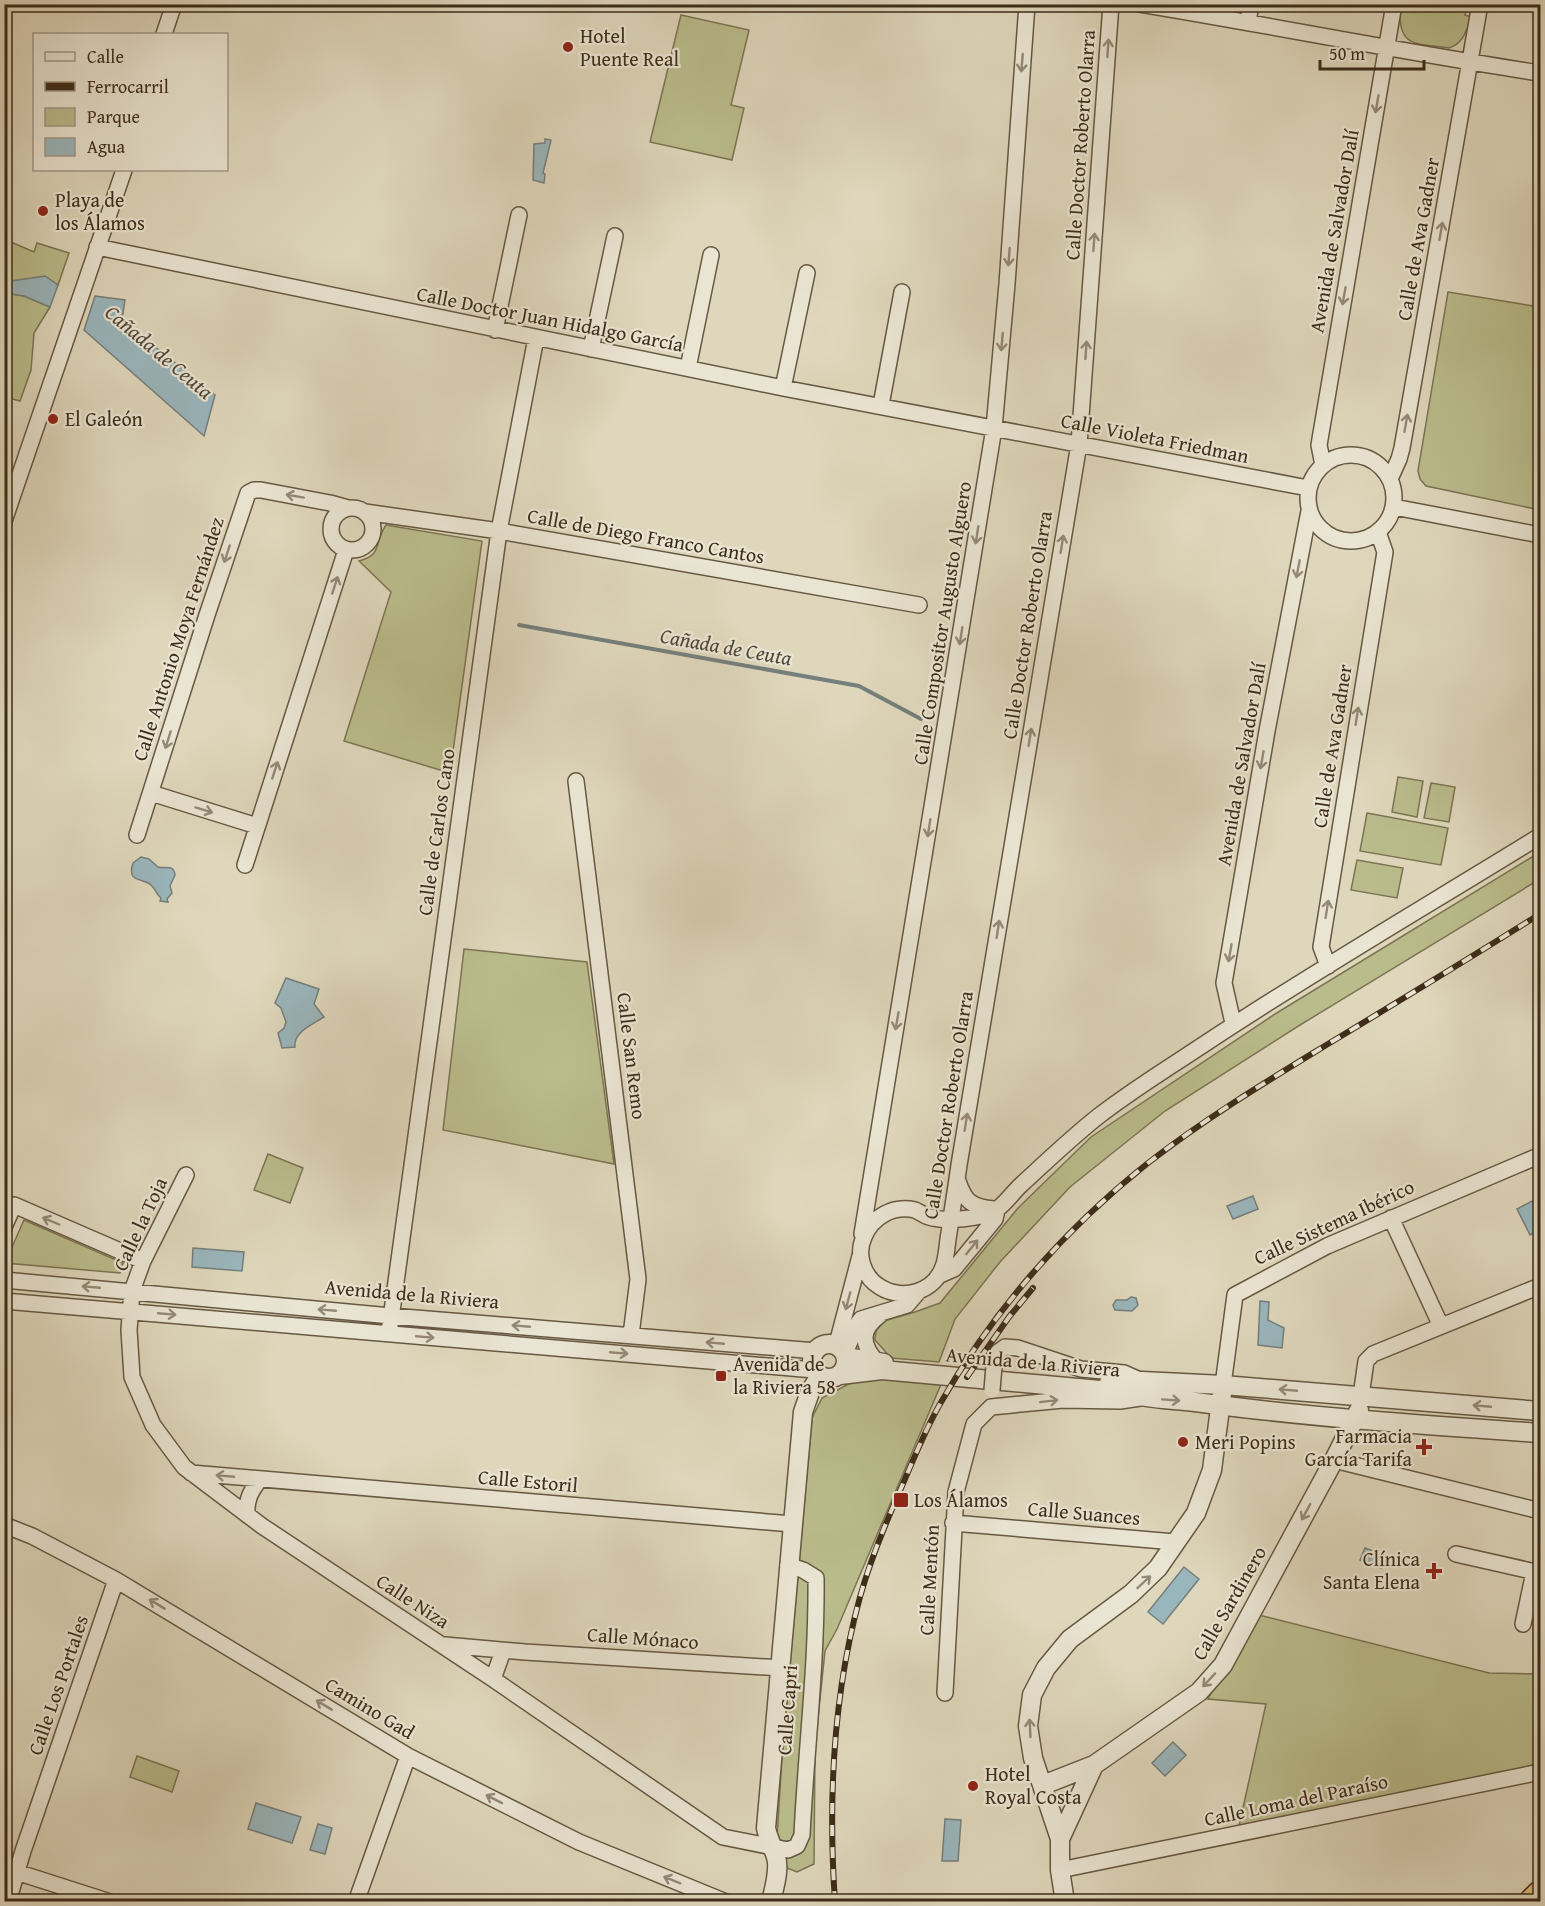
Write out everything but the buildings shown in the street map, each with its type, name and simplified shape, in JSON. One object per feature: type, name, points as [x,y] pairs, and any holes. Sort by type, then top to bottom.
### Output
[{"type":"highway","points":[[1533,1902],[1540,1895]]},
{"type":"street","points":[[165,33],[174,4]]},
{"type":"street","name":"Calle Compositor Augusto Alguero","points":[[842,1351],[839,1336],[861,1250],[994,428],[1006,298],[1027,4]]},
{"type":"street","name":"Calle Doctor Roberto Olarra","points":[[946,1249],[1079,444],[1111,4]]},
{"type":"street","points":[[1140,4],[1540,73]]},
{"type":"street","points":[[1248,22],[1251,4]]},
{"type":"street","name":"Avenida de Salvador Dalí","points":[[1323,465],[1319,445],[1394,4]]},
{"type":"street","name":"Calle de Ava Gadner","points":[[1390,479],[1402,448],[1480,4]]},
{"type":"street","points":[[4,520],[124,171]]},
{"type":"street","points":[[495,330],[519,215]]},
{"type":"street","points":[[591,349],[615,236]]},
{"type":"street","name":"Calle Doctor Juan Hidalgo García","points":[[97,247],[688,369],[994,428]]},
{"type":"street","points":[[688,369],[711,255]]},
{"type":"street","points":[[783,388],[807,273]]},
{"type":"street","points":[[881,405],[902,292]]},
{"type":"street","name":"Calle de Carlos Cano","points":[[389,1333],[499,531],[536,338]]},
{"type":"street","name":"Calle Violeta Friedman","points":[[994,428],[1308,488]]},
{"type":"street","points":[[1347,455],[1360,456],[1377,464],[1390,479],[1394,493],[1394,507],[1378,532],[1366,539],[1352,542],[1338,540],[1325,534],[1315,524],[1309,511],[1308,488],[1323,465],[1334,458],[1347,455]]},
{"type":"street","name":"Calle Antonio Moya Fernández","points":[[137,835],[248,493],[261,490],[348,508]]},
{"type":"street","points":[[1394,507],[1540,535]]},
{"type":"street","points":[[348,508],[357,508],[365,512],[370,517],[374,528],[371,540],[361,549],[346,550],[339,546],[333,539],[331,526],[337,515],[348,508]]},
{"type":"street","name":"Avenida de Salvador Dalí","points":[[1233,1023],[1224,983],[1267,731],[1309,511]]},
{"type":"street","name":"Calle de Diego Franco Cantos","points":[[365,512],[499,531],[919,605]]},
{"type":"street","name":"Calle de Ava Gadner","points":[[1328,966],[1321,947],[1385,552],[1378,532]]},
{"type":"street","points":[[245,865],[346,550]]},
{"type":"street","name":"Calle San Remo","points":[[576,781],[638,1279],[631,1335]]},
{"type":"street","name":"Calle Antonio Moya Fernández","points":[[151,793],[257,826]]},
{"type":"street","points":[[929,1217],[942,1232],[946,1249],[944,1265],[938,1276],[931,1284],[919,1291],[906,1294],[891,1293],[877,1286],[867,1274],[861,1250],[867,1228],[880,1215],[899,1209],[916,1211],[929,1217],[951,1219],[982,1216],[997,1210],[1049,1159],[1100,1115],[1233,1023],[1540,836]]},
{"type":"street","name":"Calle Sistema Ibérico","points":[[1223,1385],[1235,1295],[1327,1245],[1538,1161]]},
{"type":"street","name":"Calle la Toja","points":[[130,1311],[132,1291],[143,1261],[186,1174]]},
{"type":"street","points":[[957,1179],[963,1195],[977,1207],[997,1210]]},
{"type":"street","points":[[4,1227],[14,1205],[143,1261]]},
{"type":"street","points":[[938,1276],[954,1269],[995,1219],[997,1210]]},
{"type":"street","points":[[1392,1218],[1441,1326]]},
{"type":"street","name":"Avenida de la Riviera","points":[[4,1280],[391,1316],[816,1351]]},
{"type":"street","points":[[1354,1420],[1360,1408],[1366,1361],[1373,1354],[1540,1286]]},
{"type":"street","points":[[842,1351],[851,1343],[856,1325],[861,1319],[907,1305],[919,1291]]},
{"type":"street","name":"Avenida de la Riviera","points":[[4,1301],[389,1333],[817,1373]]},
{"type":"street","name":"Calle Niza","points":[[130,1311],[132,1377],[153,1425],[190,1473],[247,1515],[493,1678],[723,1837],[770,1845]]},
{"type":"street","points":[[877,1362],[865,1346],[865,1331],[871,1322],[884,1312]]},
{"type":"street","points":[[825,1344],[842,1351],[845,1367],[840,1375],[830,1378],[817,1373],[812,1360],[816,1351],[825,1344]]},
{"type":"street","points":[[1005,1347],[1018,1348],[1081,1369],[1124,1373],[1142,1390],[1120,1401],[1063,1400],[991,1407],[994,1366],[998,1352],[1005,1347]]},
{"type":"street","name":"Avenida de la Riviera","points":[[842,1351],[877,1362],[1010,1376],[1122,1383],[1142,1390],[1221,1406],[1354,1420],[1540,1433]]},
{"type":"street","name":"Avenida de la Riviera","points":[[840,1375],[882,1370],[1122,1392],[1223,1385],[1540,1412]]},
{"type":"street","name":"Calle Capri","points":[[771,1902],[778,1869],[766,1828],[788,1565],[803,1412],[817,1373]]},
{"type":"street","points":[[1065,1902],[1060,1870],[1060,1839],[1034,1758],[1028,1726],[1032,1695],[1046,1668],[1070,1639],[1131,1594],[1158,1568],[1196,1513],[1212,1470],[1223,1385]]},
{"type":"street","name":"Calle Mentón","points":[[945,1693],[956,1492],[974,1424],[991,1407]]},
{"type":"street","name":"Calle Sardinero","points":[[1043,1785],[1094,1765],[1199,1692],[1223,1665],[1354,1420]]},
{"type":"street","points":[[1334,1460],[1540,1511]]},
{"type":"street","name":"Calle Estoril","points":[[190,1473],[792,1524]]},
{"type":"street","points":[[247,1515],[247,1502],[251,1491],[260,1479]]},
{"type":"street","name":"Calle Suances","points":[[953,1523],[1175,1542]]},
{"type":"street","name":"Camino Gad","points":[[4,1525],[32,1536],[116,1580],[408,1756],[579,1842],[726,1902]]},
{"type":"street","points":[[1456,1554],[1537,1573],[1523,1624]]},
{"type":"street","name":"Calle Capri","points":[[770,1845],[788,1850],[797,1846],[802,1835],[816,1618],[816,1578],[788,1565]]},
{"type":"street","name":"Calle Los Portales","points":[[8,1902],[10,1870],[116,1580]]},
{"type":"street","name":"Calle Mónaco","points":[[441,1645],[780,1668]]},
{"type":"street","points":[[493,1678],[503,1651]]},
{"type":"street","points":[[356,1902],[408,1756]]},
{"type":"street","points":[[1060,1839],[1094,1765]]},
{"type":"street","name":"Calle Loma del Paraíso","points":[[1060,1870],[1540,1772]]},
{"type":"street","points":[[10,1870],[110,1902]]},
{"type":"green space","points":[[1406,5],[1467,5],[1465,15],[1471,17],[1464,36],[1454,46],[1449,48],[1418,44],[1405,37],[1402,30],[1400,7]]},
{"type":"green space","points":[[681,15],[749,30],[731,105],[744,108],[732,160],[650,142]]},
{"type":"green space","points":[[4,239],[34,252],[37,243],[69,253],[58,285],[45,277],[5,282]]},
{"type":"green space","points":[[1448,292],[1540,307],[1540,510],[1426,486],[1420,479],[1418,471]]},
{"type":"green space","points":[[5,293],[24,296],[50,307],[34,333],[31,370],[20,401],[5,397]]},
{"type":"green space","points":[[386,525],[482,541],[450,773],[344,741],[391,592],[359,561],[372,555],[375,551]]},
{"type":"green space","points":[[1398,777],[1423,781],[1417,817],[1392,812]]},
{"type":"green space","points":[[1431,783],[1455,787],[1449,822],[1424,818]]},
{"type":"green space","points":[[1367,813],[1448,828],[1441,865],[1360,851]]},
{"type":"green space","points":[[1540,852],[1540,879],[1300,1025],[1165,1111],[1070,1187],[1000,1262],[955,1319],[939,1362],[891,1358],[875,1340],[876,1331],[884,1321],[940,1303],[1018,1208],[1091,1137],[1275,1014]]},
{"type":"green space","points":[[1357,860],[1403,868],[1397,898],[1351,890]]},
{"type":"green space","points":[[464,949],[587,962],[614,1164],[443,1130]]},
{"type":"green space","points":[[268,1154],[303,1168],[290,1203],[254,1190]]},
{"type":"green space","points":[[24,1220],[123,1263],[120,1273],[5,1263]]},
{"type":"green space","points":[[860,1378],[942,1382],[837,1629],[825,1651],[815,1747],[814,1864],[797,1872],[782,1866],[777,1837],[783,1741],[812,1418],[822,1398]]},
{"type":"green space","points":[[1255,1614],[1489,1673],[1540,1674],[1540,1767],[1239,1826],[1266,1704],[1208,1699]]},
{"type":"green space","points":[[137,1756],[179,1771],[172,1792],[130,1777]]},
{"type":"water","points":[[545,139],[551,140],[543,173],[545,174],[544,183],[533,180],[534,144],[545,143]]},
{"type":"water","points":[[45,276],[58,285],[50,307],[24,296],[5,293],[5,282]]},
{"type":"water","points":[[95,296],[125,300],[122,320],[215,395],[204,436],[84,330]]},
{"type":"water","points":[[141,857],[149,859],[158,867],[173,869],[175,875],[170,886],[172,893],[167,899],[168,902],[160,901],[161,898],[149,883],[137,879],[132,874],[133,863]]},
{"type":"water","points":[[286,978],[319,989],[314,1004],[324,1017],[300,1033],[295,1047],[282,1048],[278,1033],[284,1028],[286,1022],[281,1008],[275,1003]]},
{"type":"water","points":[[1253,1196],[1258,1209],[1233,1219],[1227,1206]]},
{"type":"water","points":[[1532,1201],[1540,1217],[1540,1230],[1530,1235],[1517,1209]]},
{"type":"water","points":[[193,1248],[244,1252],[242,1271],[192,1267]]},
{"type":"water","points":[[1131,1297],[1136,1298],[1138,1305],[1132,1311],[1115,1310],[1113,1305],[1116,1300],[1127,1300]]},
{"type":"water","points":[[1260,1301],[1269,1302],[1268,1320],[1284,1328],[1282,1348],[1258,1345]]},
{"type":"water","points":[[1365,1548],[1386,1556],[1381,1568],[1360,1560]]},
{"type":"water","points":[[1184,1567],[1199,1579],[1163,1624],[1148,1612]]},
{"type":"water","points":[[1173,1742],[1186,1755],[1165,1776],[1152,1763]]},
{"type":"water","points":[[256,1803],[301,1817],[292,1843],[248,1829]]},
{"type":"water","points":[[945,1819],[961,1820],[958,1861],[942,1861]]},
{"type":"water","points":[[318,1824],[332,1828],[325,1854],[310,1850]]},
{"type":"waterway","name":"Cañada de Ceuta","points":[[519,625],[859,686],[921,719]]},
{"type":"railway","points":[[835,1902],[832,1825],[838,1710],[860,1597],[883,1531],[923,1437],[940,1404],[983,1336],[1033,1273],[1088,1215],[1117,1188],[1169,1147],[1256,1088],[1540,914]]},
{"type":"railway","points":[[967,1377],[1009,1317],[1033,1288]]},
{"type":"place","name":"Hotel Puente Real","points":[[568,47]]},
{"type":"place","name":"Playa de los Álamos","points":[[43,211]]},
{"type":"place","name":"El Galeón","points":[[53,419]]},
{"type":"place","name":"Avenida de la Riviera 58","points":[[721,1376]]},
{"type":"place","name":"Meri Popins","points":[[1183,1442]]},
{"type":"place","name":"Farmacia García Tarifa","points":[[1424,1447]]},
{"type":"place","name":"Los Álamos","points":[[901,1500]]},
{"type":"place","name":"Clínica Santa Elena","points":[[1434,1571]]},
{"type":"place","name":"Hotel Royal Costa","points":[[973,1786]]}]
